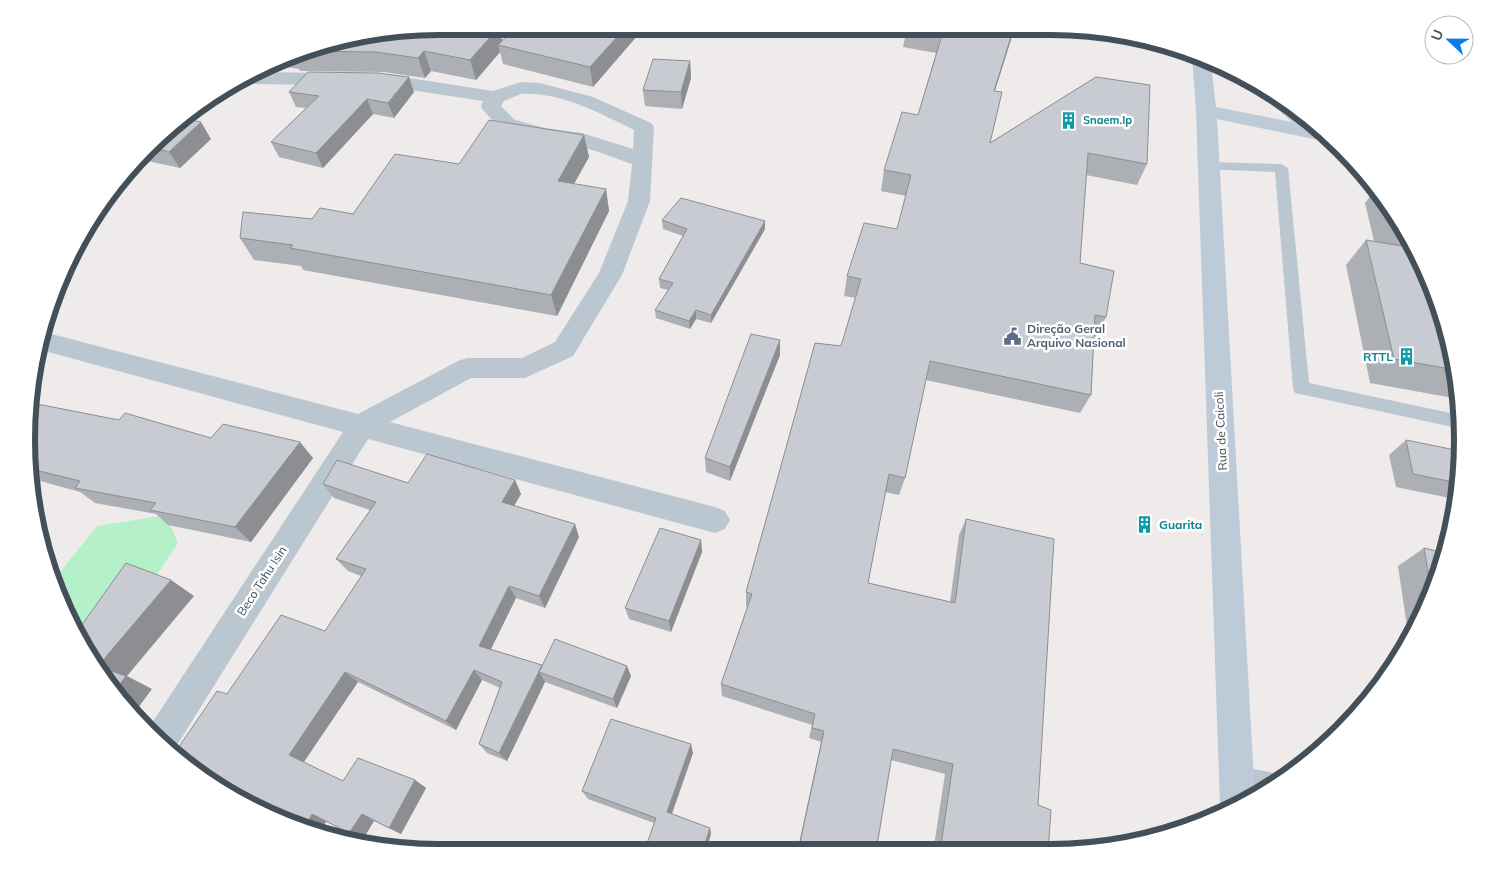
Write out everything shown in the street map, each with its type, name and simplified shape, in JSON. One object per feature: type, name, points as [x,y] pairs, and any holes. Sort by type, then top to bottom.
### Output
[{"type":"main road","name":"Rua de Caicoli","points":[[1202,65],[1206,111],[1238,797]]},
{"type":"main road","points":[[1206,111],[1314,133]]},
{"type":"street","points":[[259,78],[384,80],[495,96],[524,88],[556,92],[606,110],[644,127],[639,202],[610,275],[564,349],[525,368],[467,368],[363,424]]},
{"type":"street","points":[[495,96],[492,107],[508,124],[544,134],[582,140],[643,160]]},
{"type":"street","points":[[47,342],[363,424],[715,520]]},
{"type":"street","name":"Beco Tahu Isin","points":[[164,736],[363,424]]},
{"type":"lane","points":[[1208,166],[1281,168],[1301,388],[1453,420]]},
{"type":"lane","points":[[1237,777],[1264,782]]},
{"type":"green space","points":[[166,515],[178,543],[101,658],[89,642],[58,575],[97,526]]},
{"type":"building","points":[[492,35],[470,60],[424,51],[418,58],[376,52],[326,51],[387,38]]},
{"type":"building","points":[[508,35],[619,35],[590,67],[498,45]]},
{"type":"building","points":[[942,35],[1012,35],[994,91],[1002,92],[990,143],[1096,77],[1150,85],[1147,164],[1088,153],[1080,263],[1114,271],[1106,317],[1095,315],[1091,395],[930,361],[905,478],[889,474],[868,583],[955,603],[966,519],[1054,539],[1038,805],[1051,810],[1049,844],[941,844],[953,764],[893,749],[877,844],[800,844],[824,731],[812,728],[815,714],[721,684],[752,594],[746,592],[815,343],[841,346],[861,279],[847,276],[864,223],[897,229],[911,175],[884,170],[902,112],[918,115]]},
{"type":"building","points":[[653,59],[690,61],[681,92],[643,90]]},
{"type":"building","points":[[308,72],[378,73],[409,77],[388,103],[367,99],[316,153],[271,142],[319,96],[289,92]]},
{"type":"building","points":[[192,120],[201,122],[169,152],[158,149]]},
{"type":"building","points":[[489,120],[584,135],[558,181],[606,189],[551,295],[290,248],[293,245],[240,238],[243,212],[312,219],[320,208],[353,214],[395,154],[459,164]]},
{"type":"building","points":[[681,198],[765,221],[711,315],[696,310],[689,321],[655,310],[673,283],[659,279],[687,229],[662,220]]},
{"type":"building","points":[[1400,237],[1433,309],[1447,368],[1394,359],[1366,240],[1402,246]]},
{"type":"building","points":[[751,334],[780,340],[730,467],[705,458]]},
{"type":"building","points":[[37,404],[119,420],[125,413],[211,438],[223,424],[300,442],[235,527],[150,510],[156,503],[75,488],[80,481],[36,470]]},
{"type":"building","points":[[1406,440],[1454,450],[1452,482],[1413,474]]},
{"type":"building","points":[[427,454],[515,480],[502,502],[575,524],[539,596],[509,586],[479,646],[542,665],[499,753],[479,744],[502,682],[474,670],[446,721],[345,672],[289,755],[343,781],[358,758],[415,780],[389,828],[362,814],[349,833],[312,814],[308,822],[261,802],[215,776],[178,748],[217,691],[227,694],[281,615],[325,631],[366,569],[336,559],[376,502],[323,484],[337,460],[408,483]]},
{"type":"building","points":[[660,528],[701,540],[669,621],[625,608]]},
{"type":"building","points":[[1424,548],[1438,551],[1429,579]]},
{"type":"building","points":[[126,563],[171,580],[102,662],[81,626]]},
{"type":"building","points":[[555,639],[627,666],[613,699],[539,672]]},
{"type":"building","points":[[107,670],[126,676],[119,686]]},
{"type":"building","points":[[611,719],[691,744],[667,812],[710,828],[705,844],[647,844],[656,818],[582,791]]},
{"type":"place","name":"Snaem.Ip","points":[[1069,120]]},
{"type":"place","name":"Direção Geral Arquivo Nasional","points":[[1013,336]]},
{"type":"place","name":"RTTL","points":[[1407,357]]},
{"type":"place","name":"Guarita","points":[[1145,525]]}]
